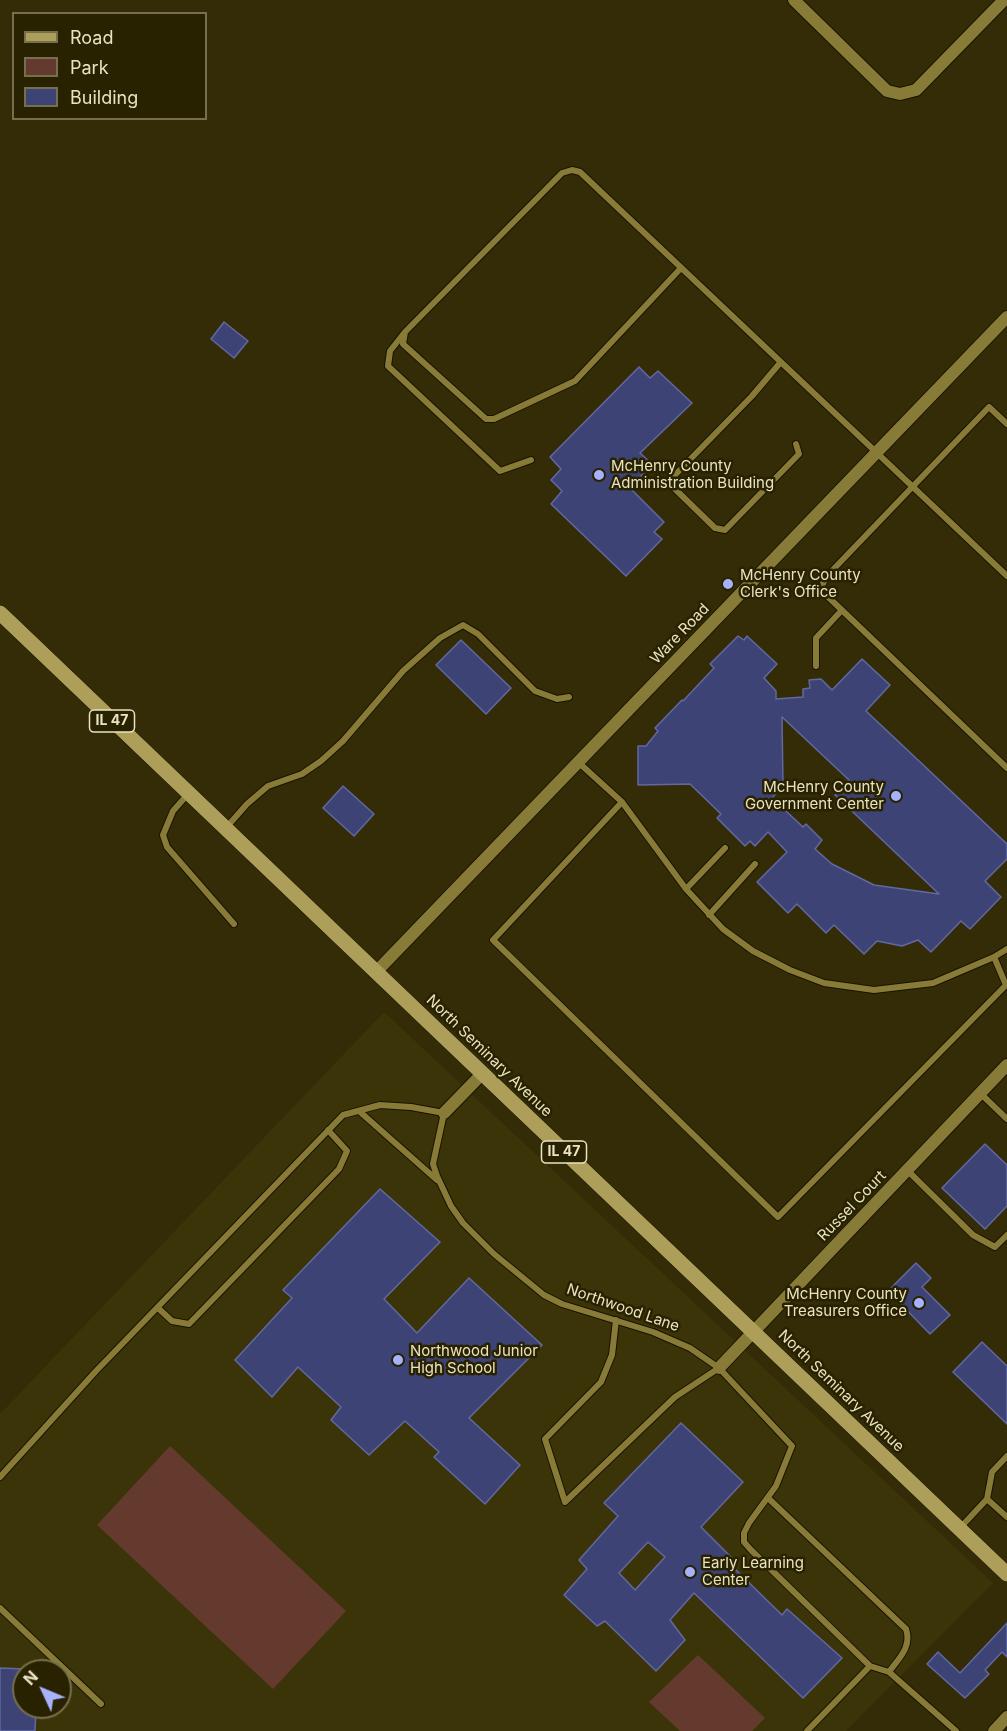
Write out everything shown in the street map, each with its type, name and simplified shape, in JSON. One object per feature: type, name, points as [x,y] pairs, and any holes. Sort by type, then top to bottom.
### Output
[{"type":"main road","name":"North Seminary Avenue","points":[[0,613],[1007,1574]]},
{"type":"street","points":[[794,0],[886,91],[900,94],[916,90],[1004,0]]},
{"type":"street","name":"Ware Road","points":[[376,972],[1007,317]]},
{"type":"street","name":"Russel Court","points":[[719,1368],[1007,1065]]},
{"type":"street","points":[[444,1113],[482,1074]]},
{"type":"street","points":[[994,1731],[1007,1717]]},
{"type":"lane","points":[[531,460],[500,471],[388,366],[390,351],[405,332],[562,172],[580,171],[1007,576]]},
{"type":"lane","points":[[405,332],[403,344],[486,419],[494,420],[574,381],[681,268]]},
{"type":"lane","points":[[780,363],[752,396],[672,478],[674,488],[715,528],[725,530],[799,454],[796,444]]},
{"type":"lane","points":[[1007,424],[989,407],[823,581],[822,590],[1007,768]]},
{"type":"lane","points":[[816,666],[816,638],[842,610]]},
{"type":"lane","points":[[225,829],[247,804],[268,786],[302,774],[321,761],[343,741],[403,671],[440,638],[463,625],[478,634],[535,691],[556,699],[569,697]]},
{"type":"lane","points":[[578,762],[622,802],[686,889],[723,929],[753,951],[790,970],[824,983],[874,990],[933,984],[1007,949]]},
{"type":"lane","points":[[188,794],[174,812],[163,835],[167,847],[234,924]]},
{"type":"lane","points":[[622,802],[493,940],[778,1217],[1006,985],[994,957]]},
{"type":"lane","points":[[686,889],[724,848]]},
{"type":"lane","points":[[709,915],[755,864]]},
{"type":"lane","points":[[980,1093],[1007,1119]]},
{"type":"lane","points":[[0,1477],[44,1427],[343,1115],[380,1105],[411,1107],[444,1113]]},
{"type":"lane","points":[[359,1111],[439,1182]]},
{"type":"lane","name":"Northwood Lane","points":[[444,1113],[433,1164],[451,1206],[463,1223],[510,1269],[544,1295],[562,1304],[653,1332],[690,1348],[719,1368],[792,1446],[776,1486],[749,1523],[744,1533],[744,1542],[870,1666],[889,1672],[956,1731]]},
{"type":"lane","points":[[158,1308],[172,1321],[189,1324],[339,1169],[347,1151],[328,1130]]},
{"type":"lane","points":[[907,1170],[973,1235],[995,1247],[1007,1235]]},
{"type":"lane","points":[[616,1320],[612,1355],[601,1382],[545,1439],[566,1502],[675,1397],[719,1368]]},
{"type":"lane","points":[[960,1528],[987,1498],[992,1472],[1007,1455]]},
{"type":"lane","points":[[768,1498],[906,1629],[909,1638],[907,1647],[889,1672]]},
{"type":"lane","points":[[987,1498],[1007,1517]]},
{"type":"lane","points":[[0,1608],[101,1704]]},
{"type":"lane","points":[[807,1731],[870,1666]]},
{"type":"shaded area","points":[[384,1012],[993,1583],[846,1731],[0,1731],[0,1414]]},
{"type":"green space","points":[[170,1446],[346,1611],[273,1689],[97,1525]]},
{"type":"green space","points":[[698,1655],[765,1718],[752,1731],[680,1731],[649,1702]]},
{"type":"building","points":[[224,322],[248,341],[234,358],[211,339]]},
{"type":"building","name":"McHenry County Administration Building","points":[[639,367],[650,378],[658,371],[692,403],[640,453],[652,464],[630,488],[664,522],[654,532],[662,539],[626,576],[551,504],[562,491],[551,480],[561,469],[550,457]]},
{"type":"building","name":"McHenry County Government Center","points":[[738,636],[744,640],[747,636],[777,664],[764,678],[776,691],[776,699],[803,697],[803,689],[810,688],[809,680],[821,679],[832,690],[862,659],[890,685],[866,711],[1007,844],[1007,859],[985,881],[1001,897],[970,929],[961,921],[931,952],[918,940],[902,946],[877,941],[864,954],[834,925],[826,933],[797,904],[788,913],[757,882],[787,852],[768,832],[755,846],[750,841],[745,846],[717,818],[721,814],[690,784],[638,785],[638,746],[646,746],[658,731],[655,728],[714,668],[710,664]],"holes":[[[782,717],[849,780],[835,795],[939,894],[874,885],[832,864],[815,849],[822,840],[806,824],[803,827],[772,798],[783,786]]]},
{"type":"building","points":[[461,640],[511,688],[486,714],[436,665]]},
{"type":"building","points":[[343,786],[374,814],[354,836],[323,808]]},
{"type":"building","points":[[985,1144],[1007,1165],[1007,1206],[985,1229],[942,1188]]},
{"type":"building","name":"Northwood Junior High School","points":[[380,1189],[440,1242],[384,1299],[417,1333],[469,1278],[542,1345],[469,1418],[520,1465],[485,1504],[434,1457],[439,1452],[405,1421],[369,1455],[331,1420],[341,1407],[298,1367],[272,1397],[235,1360],[292,1298],[283,1290]]},
{"type":"building","name":"McHenry County Treasurers Office","points":[[916,1263],[931,1278],[922,1287],[950,1315],[930,1334],[888,1291]]},
{"type":"building","points":[[982,1342],[1007,1366],[1007,1424],[953,1372]]},
{"type":"building","points":[[681,1423],[743,1482],[701,1527],[736,1562],[733,1567],[782,1615],[787,1609],[842,1658],[803,1698],[694,1593],[670,1620],[685,1640],[656,1671],[605,1621],[597,1626],[564,1595],[587,1569],[579,1560],[618,1516],[604,1503]],"holes":[[[648,1542],[665,1557],[635,1590],[619,1573]]]},
{"type":"building","points":[[1007,1623],[1007,1657],[1002,1652],[985,1670],[989,1674],[965,1698],[927,1664],[938,1652],[960,1673]]},
{"type":"building","points":[[0,1668],[12,1668],[12,1719],[36,1719],[35,1731],[0,1731]]},
{"type":"place","name":"McHenry County Administration Building","points":[[599,475]]},
{"type":"place","name":"McHenry County Clerk's Office","points":[[728,584]]},
{"type":"place","name":"McHenry County Government Center","points":[[896,796]]},
{"type":"place","name":"McHenry County Treasurers Office","points":[[919,1303]]},
{"type":"place","name":"Northwood Junior High School","points":[[398,1360]]},
{"type":"place","name":"Early Learning Center","points":[[690,1572]]}]
